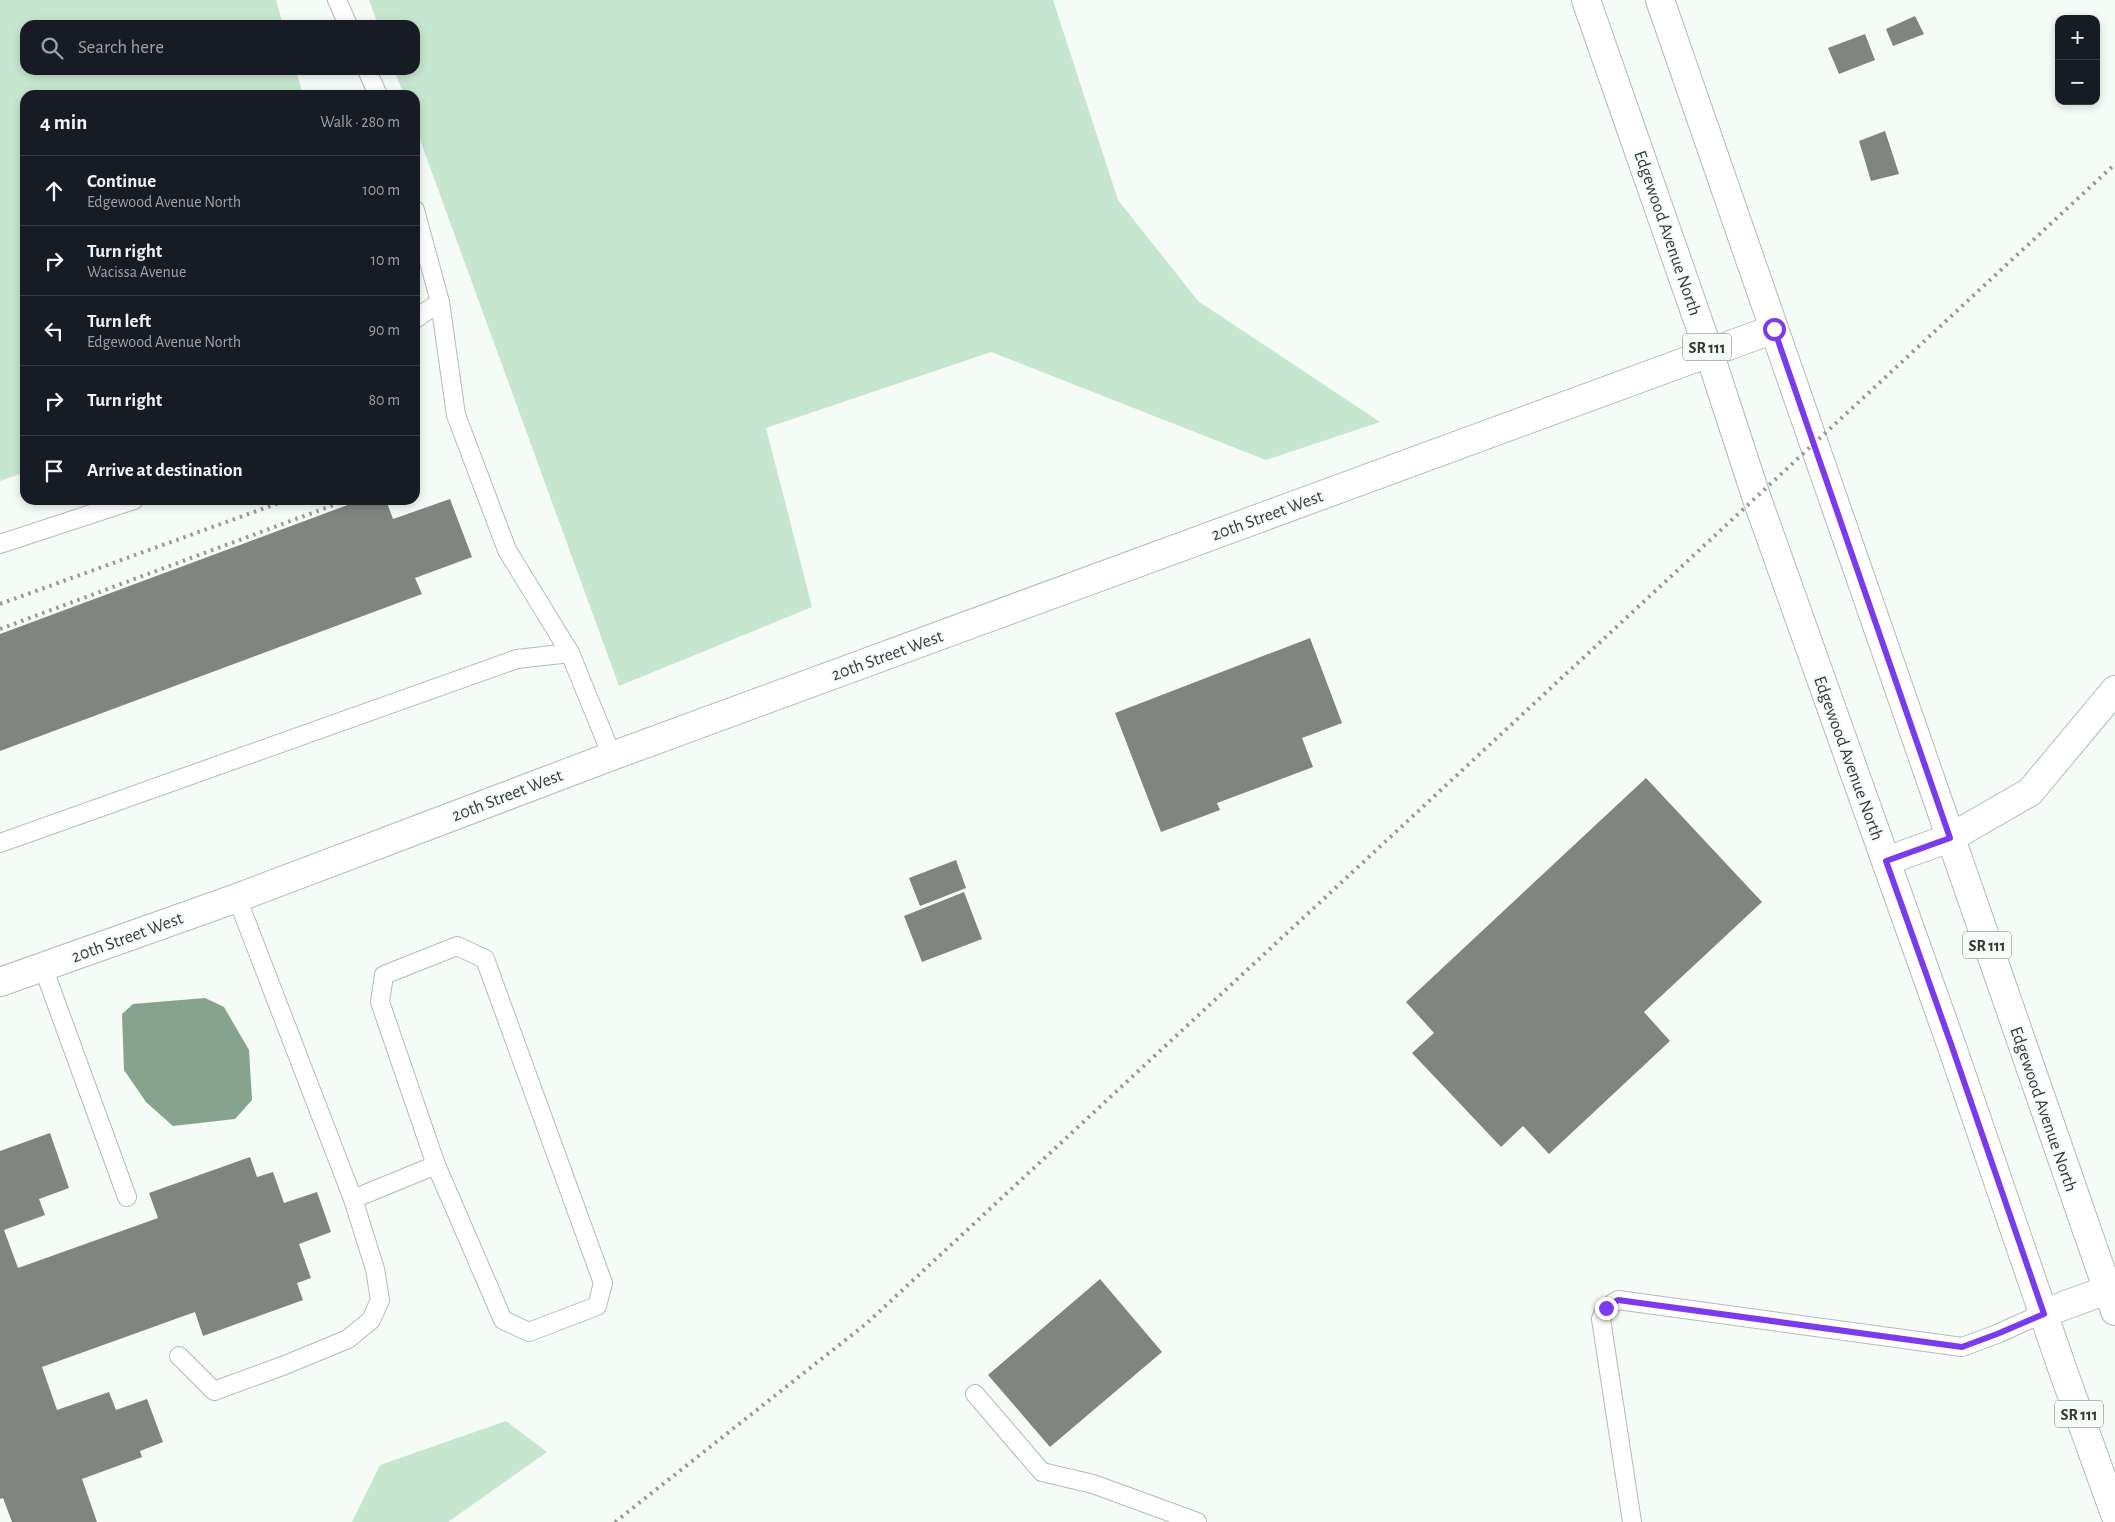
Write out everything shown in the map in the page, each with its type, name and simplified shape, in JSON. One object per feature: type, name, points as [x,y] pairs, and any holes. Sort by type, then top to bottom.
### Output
[{"type":"main road","name":"Edgewood Avenue North","points":[[1586,0],[1709,352],[1757,499],[1951,1044],[2115,1514]]},
{"type":"main road","name":"Edgewood Avenue North","points":[[1660,0],[1950,838],[2112,1296]]},
{"type":"main road","name":"20th Street West","points":[[0,982],[237,898],[612,756],[1774,329]]},
{"type":"main road","points":[[1886,861],[1950,838],[2030,792],[2115,690]]},
{"type":"main road","points":[[2044,1314],[2112,1296]]},
{"type":"lane","points":[[337,0],[346,20]]},
{"type":"lane","points":[[369,75],[376,90]]},
{"type":"lane","points":[[420,228],[440,302],[456,415],[507,550],[570,653],[612,756]]},
{"type":"lane","points":[[420,316],[440,302]]},
{"type":"lane","points":[[0,544],[119,505]]},
{"type":"lane","points":[[0,843],[517,659],[570,653]]},
{"type":"lane","points":[[179,1356],[214,1391],[348,1339],[371,1320],[380,1300],[375,1270],[353,1199],[237,898]]},
{"type":"lane","points":[[457,946],[485,959],[603,1283],[598,1306],[529,1332],[503,1320],[436,1165],[380,1002],[384,975],[457,946]]},
{"type":"lane","points":[[43,967],[127,1197]]},
{"type":"lane","points":[[353,1199],[436,1165]]},
{"type":"lane","points":[[1632,1522],[1601,1319],[1606,1308],[1618,1300],[1962,1347],[2044,1314]]},
{"type":"lane","points":[[975,1394],[1042,1472],[1093,1484],[1197,1522]]},
{"type":"shaded area","points":[[0,0],[276,0],[282,20],[20,20],[20,75],[297,75],[302,90],[20,90],[20,474],[0,481]]},
{"type":"shaded area","points":[[369,0],[1053,0],[1118,200],[1198,301],[1380,422],[1266,460],[991,352],[766,428],[812,607],[619,686],[420,140],[420,90],[402,90],[396,75],[420,75],[420,20],[376,20]]},
{"type":"shaded area","points":[[205,998],[224,1007],[249,1050],[252,1100],[235,1119],[173,1126],[146,1102],[124,1070],[122,1014],[133,1004]]},
{"type":"shaded area","points":[[506,1421],[547,1452],[448,1522],[352,1522],[380,1465]]},
{"type":"building","points":[[1915,16],[1924,34],[1893,46],[1886,29]]},
{"type":"building","points":[[1865,34],[1875,60],[1839,74],[1828,48]]},
{"type":"building","points":[[1885,131],[1899,174],[1871,181],[1859,141]]},
{"type":"building","points":[[450,499],[472,557],[415,578],[422,594],[0,751],[0,634],[348,505],[388,505],[393,519]]},
{"type":"building","points":[[1310,638],[1342,723],[1302,738],[1313,767],[1217,803],[1220,810],[1161,832],[1115,713]]},
{"type":"building","points":[[1646,778],[1762,902],[1644,1012],[1670,1041],[1549,1154],[1523,1126],[1501,1147],[1412,1053],[1434,1033],[1406,1002]]},
{"type":"building","points":[[956,860],[966,888],[920,906],[909,878]]},
{"type":"building","points":[[964,892],[982,939],[922,962],[904,916]]},
{"type":"building","points":[[50,1133],[69,1188],[39,1199],[45,1215],[4,1230],[18,1268],[158,1218],[149,1193],[250,1157],[257,1177],[273,1172],[284,1203],[317,1192],[331,1232],[299,1244],[311,1278],[297,1283],[303,1300],[203,1336],[195,1312],[42,1367],[57,1410],[109,1392],[116,1410],[147,1399],[163,1442],[140,1451],[142,1457],[82,1479],[97,1522],[12,1522],[3,1498],[0,1499],[0,1151]]},
{"type":"building","points":[[1100,1279],[1162,1352],[1050,1447],[988,1375]]},
{"type":"railway","points":[[615,1522],[867,1323],[2115,164]]},
{"type":"railway","points":[[0,604],[273,505]]},
{"type":"railway","points":[[0,629],[334,505]]},
{"type":"route","points":[[1606,1308],[1618,1300],[1962,1347],[2044,1314],[1886,861],[1950,838],[1774,329]]}]
